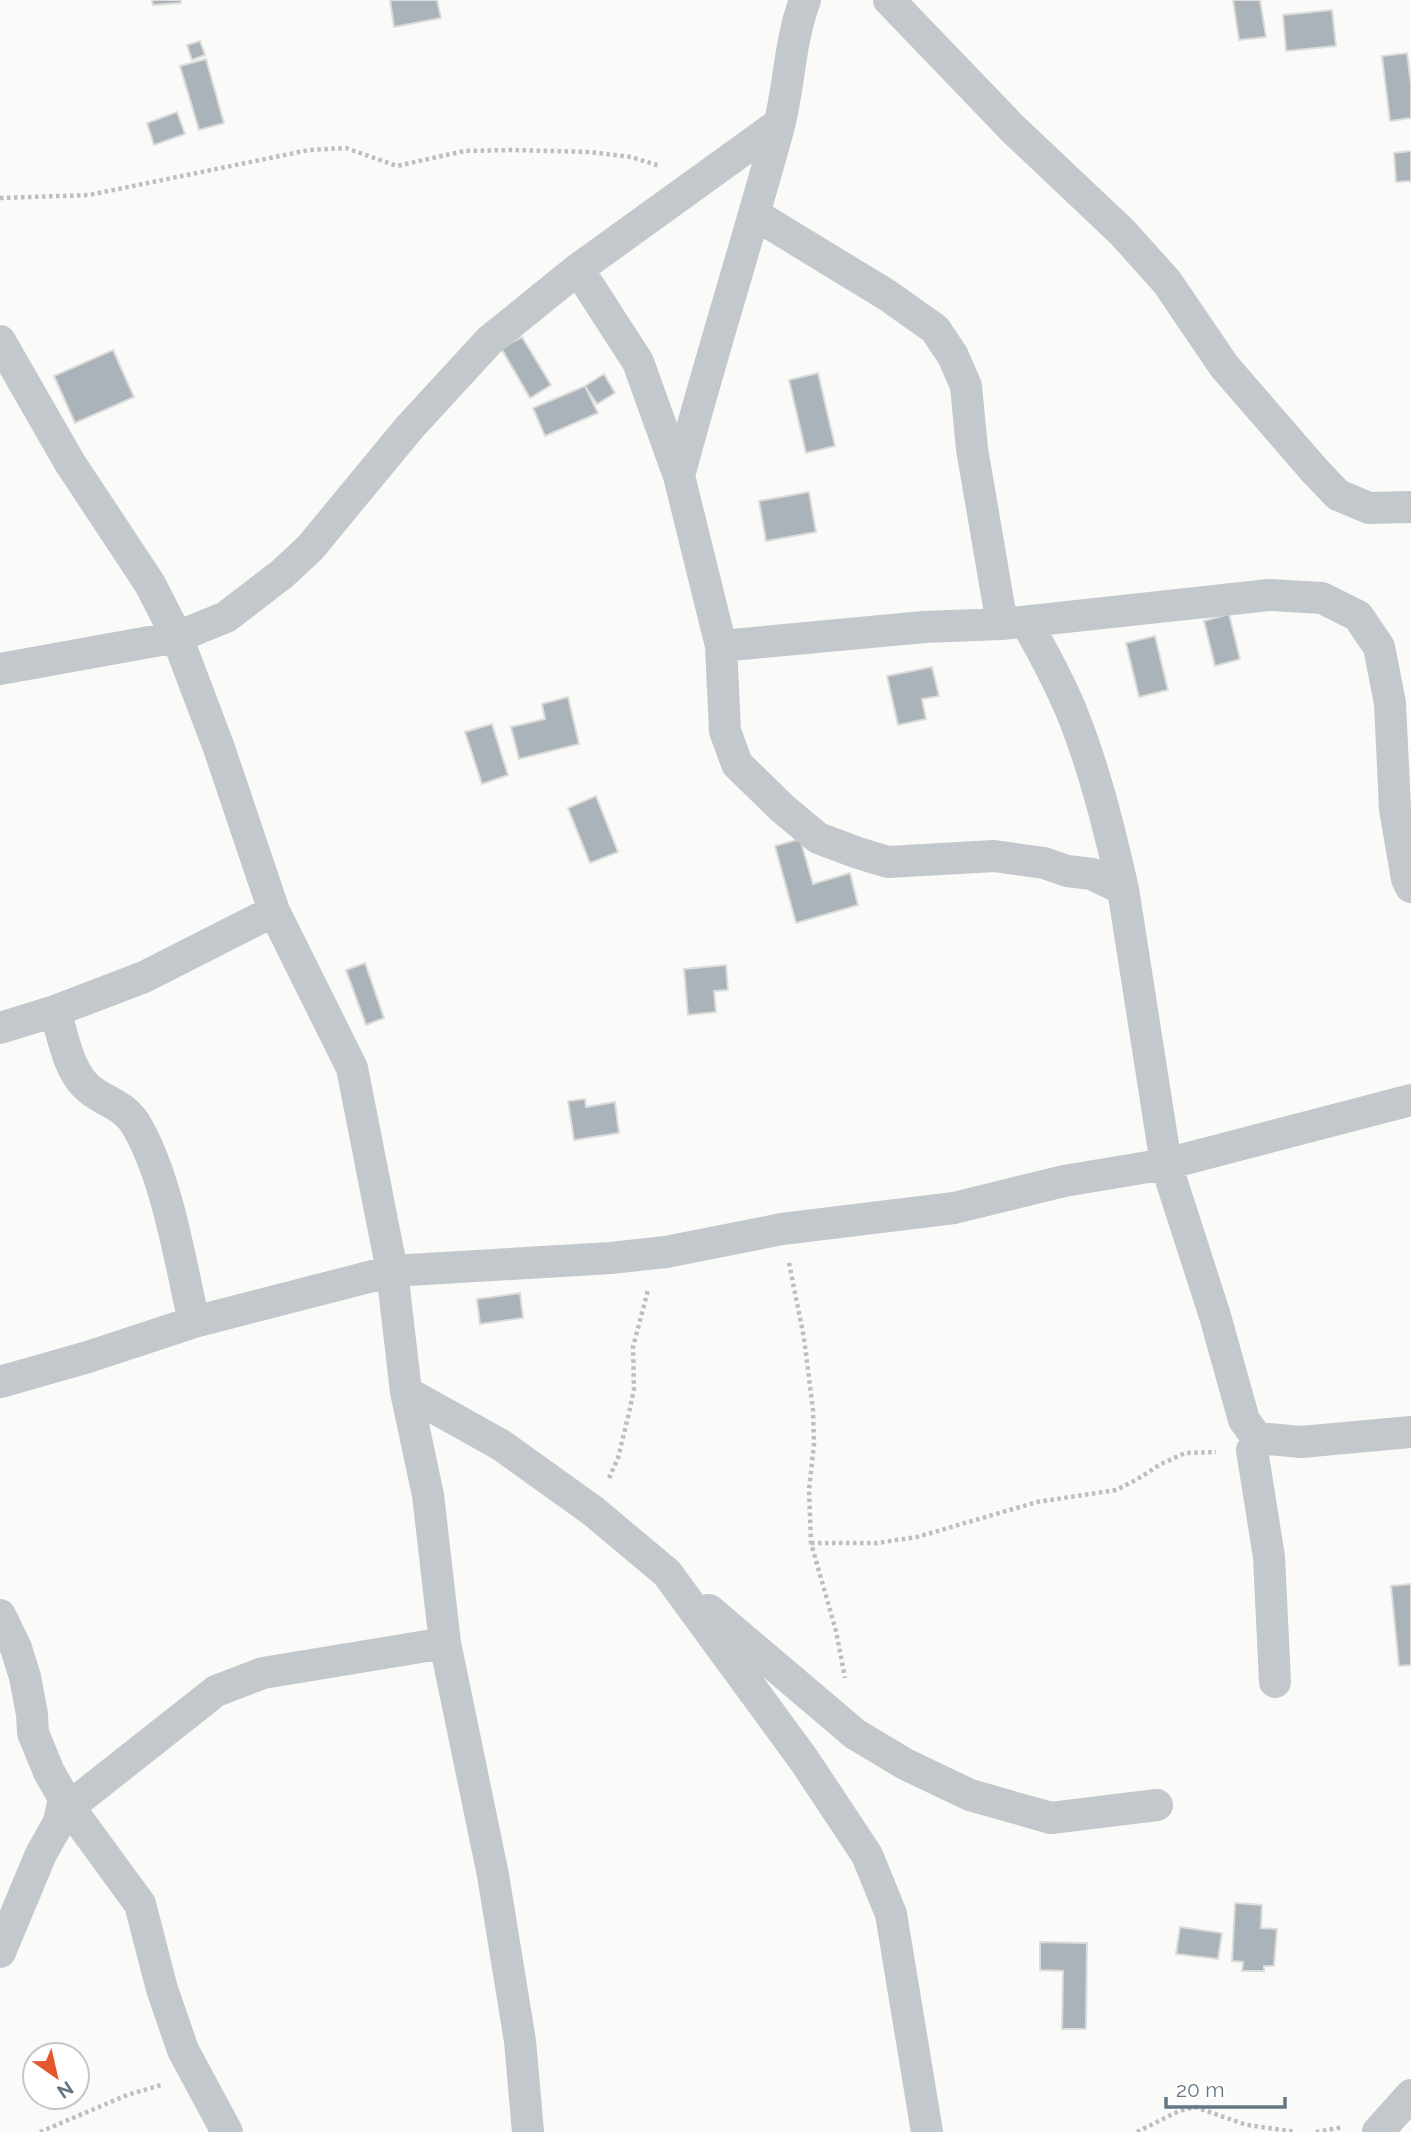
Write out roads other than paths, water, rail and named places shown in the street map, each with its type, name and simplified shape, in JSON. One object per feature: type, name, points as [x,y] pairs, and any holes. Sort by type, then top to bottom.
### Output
[{"type":"street","points":[[679,476],[779,124],[790,56],[805,0]]},
{"type":"street","points":[[889,0],[1013,129],[1122,232],[1167,282],[1224,366],[1338,495],[1369,508],[1411,508]]},
{"type":"street","points":[[0,669],[177,638],[226,617],[282,574],[310,548],[409,428],[489,341],[579,269],[779,124]]},
{"type":"street","points":[[754,214],[887,295],[935,329],[953,356],[966,386],[972,449],[1014,623],[1054,672],[1075,721],[1109,824],[1123,889],[1166,1164],[1215,1316],[1244,1420],[1254,1444],[1269,1557],[1275,1682]]},
{"type":"street","points":[[579,269],[638,362],[679,476],[721,646],[725,731],[737,764],[782,808],[818,838],[888,862],[994,856],[1044,863],[1067,871],[1092,874],[1123,889]]},
{"type":"street","points":[[0,341],[70,463],[149,584],[177,638],[219,748],[274,911],[352,1068],[392,1271],[406,1392],[428,1495],[445,1643],[494,1875],[520,2041],[528,2132]]},
{"type":"street","points":[[721,646],[924,626],[1014,623],[1269,595],[1322,598],[1358,616],[1378,647],[1390,703],[1395,809],[1407,879],[1411,887]]},
{"type":"street","points":[[0,1028],[55,1011],[144,977],[274,911]]},
{"type":"street","points":[[55,1011],[74,1069],[85,1085],[128,1113],[145,1143],[172,1226],[194,1322]]},
{"type":"street","points":[[0,1382],[88,1357],[194,1322],[392,1271],[611,1258],[666,1252],[782,1229],[954,1208],[1064,1181],[1166,1164],[1411,1100]]},
{"type":"street","points":[[406,1392],[501,1445],[593,1511],[855,1734],[905,1764],[970,1795],[1051,1818],[1157,1805]]},
{"type":"street","points":[[1254,1444],[1411,1432]]},
{"type":"street","points":[[667,1573],[804,1760],[867,1855],[891,1914],[927,2132]]},
{"type":"street","points":[[0,1615],[16,1648],[25,1677],[33,1733],[49,1772],[67,1802],[140,1903],[162,1989],[183,2050],[227,2132]]},
{"type":"street","points":[[0,1952],[41,1854],[67,1802],[216,1691],[263,1673],[445,1643]]},
{"type":"street","points":[[1378,2132],[1411,2095]]}]
